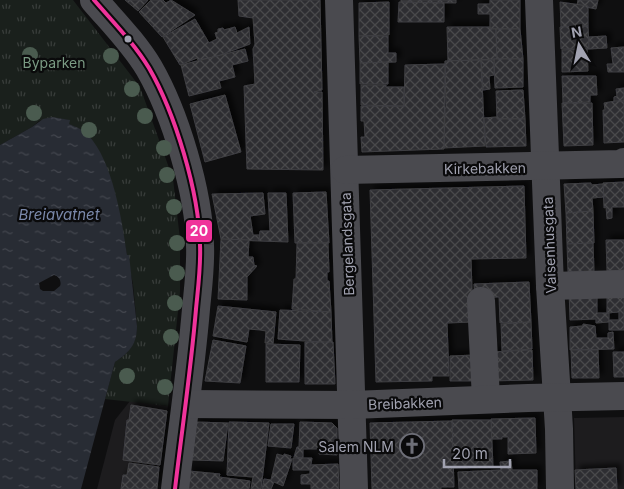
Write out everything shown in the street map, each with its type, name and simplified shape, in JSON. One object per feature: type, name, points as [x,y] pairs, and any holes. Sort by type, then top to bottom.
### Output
[{"type":"street","points":[[94,0],[148,67],[172,117],[189,174],[196,208],[200,244],[195,326],[175,489]]},
{"type":"street","name":"Bergelandsgata","points":[[340,0],[354,489]]},
{"type":"street","name":"Vaisenhusgata","points":[[539,0],[547,166],[550,286],[558,397],[560,489]]},
{"type":"street","name":"Kirkebakken","points":[[345,170],[623,163]]},
{"type":"street","points":[[550,286],[624,284]]},
{"type":"street","points":[[481,301],[486,399]]},
{"type":"street","name":"Breibakken","points":[[186,404],[352,405],[486,399],[624,396]]},
{"type":"shaded area","points":[[130,401],[168,406],[157,489],[97,489],[115,420]]},
{"type":"shaded area","points":[[624,417],[624,489],[576,489],[574,418]]},
{"type":"green space","name":"Byparken","points":[[0,0],[73,0],[140,87],[173,179],[180,239],[180,292],[168,406],[105,399],[115,362],[131,347],[137,332],[133,284],[113,186],[96,146],[82,130],[69,124],[69,120],[52,117],[39,121],[0,145]]},
{"type":"water","name":"Breiavatnet","points":[[52,117],[70,120],[69,124],[88,135],[97,146],[104,160],[115,192],[127,255],[129,255],[137,332],[132,347],[115,362],[81,489],[0,489],[0,145],[43,119]],"holes":[[[54,275],[61,284],[54,291],[43,291],[40,289],[39,283]]]},
{"type":"building","points":[[125,0],[148,0],[138,11]]},
{"type":"building","points":[[151,0],[163,0],[166,3],[171,0],[195,15],[162,37],[139,12]]},
{"type":"building","points":[[238,0],[320,0],[322,90],[314,92],[322,92],[323,170],[247,169],[244,86],[255,84],[253,49],[255,44],[253,18],[239,16]]},
{"type":"building","points":[[401,0],[456,0],[456,3],[401,2]]},
{"type":"building","points":[[490,0],[520,0],[520,29],[490,29],[490,14],[478,14],[478,4],[490,4]]},
{"type":"building","points":[[578,0],[598,0],[596,9],[577,5]]},
{"type":"building","points":[[389,2],[389,35],[359,36],[359,3]]},
{"type":"building","points":[[399,2],[444,3],[444,22],[398,22]]},
{"type":"building","points":[[560,2],[588,6],[588,26],[561,27]]},
{"type":"building","points":[[195,19],[209,43],[217,39],[215,33],[218,32],[218,29],[223,28],[224,30],[235,27],[237,33],[249,27],[250,44],[215,57],[198,60],[197,58],[180,65],[163,37]]},
{"type":"building","points":[[588,26],[589,49],[561,49],[560,27]]},
{"type":"building","points":[[447,27],[490,27],[490,29],[496,29],[497,59],[448,61]]},
{"type":"building","points":[[496,29],[520,29],[523,59],[497,59]]},
{"type":"building","points":[[359,36],[388,36],[388,53],[396,53],[396,62],[360,63]]},
{"type":"building","points":[[606,36],[607,48],[589,49],[589,37]]},
{"type":"building","points":[[624,47],[624,72],[608,72],[607,64],[613,64],[611,48]]},
{"type":"building","points":[[245,49],[248,61],[232,65],[235,77],[219,81],[221,88],[189,96],[181,65]]},
{"type":"building","points":[[587,49],[588,71],[562,72],[562,50]]},
{"type":"building","points":[[494,59],[523,59],[523,87],[495,88]]},
{"type":"building","points":[[481,60],[485,146],[444,148],[446,108],[445,61]]},
{"type":"building","points":[[481,60],[494,60],[494,75],[489,76],[490,89],[483,90]]},
{"type":"building","points":[[388,62],[388,84],[360,84],[360,63]]},
{"type":"building","points":[[445,64],[444,149],[362,152],[361,137],[365,137],[364,121],[361,121],[361,106],[404,106],[405,65]]},
{"type":"building","points":[[562,76],[596,76],[597,95],[590,95],[590,102],[563,103]]},
{"type":"building","points":[[361,85],[404,87],[404,106],[361,105]]},
{"type":"building","points":[[624,88],[624,101],[614,102],[614,97],[617,96],[616,89]]},
{"type":"building","points":[[523,90],[525,119],[497,119],[496,91]]},
{"type":"building","points":[[225,95],[241,152],[205,162],[190,104]]},
{"type":"building","points":[[624,101],[624,142],[604,143],[604,103]]},
{"type":"building","points":[[562,103],[592,103],[593,145],[564,146]]},
{"type":"building","points":[[497,117],[497,119],[525,119],[526,146],[486,147],[484,118]]},
{"type":"building","points":[[624,182],[624,207],[612,207],[612,218],[607,219],[606,207],[604,208],[603,183]]},
{"type":"building","points":[[591,183],[591,185],[603,184],[604,197],[592,198],[593,211],[566,213],[564,184]]},
{"type":"building","points":[[524,186],[526,258],[471,259],[473,322],[447,323],[449,376],[432,376],[432,381],[376,382],[370,190]]},
{"type":"building","points":[[326,192],[329,243],[295,243],[293,193]]},
{"type":"building","points":[[263,193],[265,214],[250,216],[253,235],[260,235],[259,241],[221,239],[212,194]]},
{"type":"building","points":[[268,193],[286,193],[288,242],[259,241],[260,231],[270,231]]},
{"type":"building","points":[[593,211],[594,243],[567,244],[566,213]]},
{"type":"building","points":[[221,239],[249,240],[248,257],[253,257],[254,265],[257,266],[247,277],[247,300],[218,299]]},
{"type":"building","points":[[606,240],[624,240],[624,270],[607,271]]},
{"type":"building","points":[[297,243],[328,243],[329,272],[327,272],[327,281],[329,281],[331,312],[292,309],[294,279],[296,279]]},
{"type":"building","points":[[593,243],[594,271],[568,272],[567,244]]},
{"type":"building","points":[[529,282],[531,322],[500,323],[499,297],[475,298],[474,284]]},
{"type":"building","points":[[569,290],[597,290],[597,313],[609,313],[609,322],[596,323],[596,319],[570,320]]},
{"type":"building","points":[[607,290],[624,290],[624,330],[609,330],[609,320],[619,320],[619,312],[607,313]]},
{"type":"building","points":[[218,306],[276,312],[273,344],[265,343],[266,331],[260,330],[249,329],[247,342],[213,336]]},
{"type":"building","points":[[280,310],[331,312],[332,343],[278,339]]},
{"type":"building","points":[[531,322],[532,349],[502,351],[501,324]]},
{"type":"building","points":[[583,324],[595,326],[596,338],[608,338],[608,333],[613,332],[614,349],[570,350],[570,327],[583,326]]},
{"type":"building","points":[[213,340],[246,346],[240,383],[205,381]]},
{"type":"building","points":[[305,342],[333,342],[335,384],[305,384]]},
{"type":"building","points":[[266,344],[300,345],[299,382],[266,382]]},
{"type":"building","points":[[532,350],[533,380],[491,381],[490,352]]},
{"type":"building","points":[[571,350],[598,350],[599,378],[572,378]]},
{"type":"building","points":[[613,352],[624,352],[624,377],[614,377]]},
{"type":"building","points":[[476,355],[476,381],[450,381],[450,356]]},
{"type":"building","points":[[131,405],[167,411],[160,465],[123,460],[127,420],[129,420]]},
{"type":"building","points":[[535,418],[536,453],[508,454],[508,437],[491,439],[491,419]]},
{"type":"building","points":[[452,420],[491,420],[493,467],[453,468]]},
{"type":"building","name":"Salem NLM","points":[[452,421],[454,487],[441,487],[441,489],[372,489],[370,423]]},
{"type":"building","points":[[196,422],[228,423],[223,461],[192,460]]},
{"type":"building","points":[[229,422],[269,423],[261,489],[251,489],[253,477],[227,475]]},
{"type":"building","points":[[300,422],[332,423],[337,428],[337,455],[319,454],[320,449],[303,449],[303,458],[294,457],[297,447],[299,447]]},
{"type":"building","points":[[271,424],[294,424],[291,448],[268,446]]},
{"type":"building","points":[[277,454],[291,456],[290,459],[292,459],[283,486],[274,482],[271,489],[262,489],[264,479],[271,480]]},
{"type":"building","points":[[293,458],[312,458],[310,470],[293,470]]},
{"type":"building","points":[[511,461],[512,470],[537,470],[537,489],[459,489],[458,472],[501,470],[500,462]]},
{"type":"building","points":[[129,463],[159,467],[157,489],[121,489],[123,475],[127,475]]},
{"type":"building","points":[[338,464],[339,489],[311,489],[311,484],[301,484],[301,475],[310,474],[310,465]]},
{"type":"building","points":[[616,468],[617,489],[576,489],[575,470]]},
{"type":"building","points":[[189,471],[220,474],[219,477],[250,481],[249,489],[187,489]]},
{"type":"transit line","name":"20","points":[[94,0],[137,50],[159,86],[184,154],[199,224],[200,269],[192,354],[175,489]]},
{"type":"place","name":"Salem NLM","points":[[412,446]]}]
